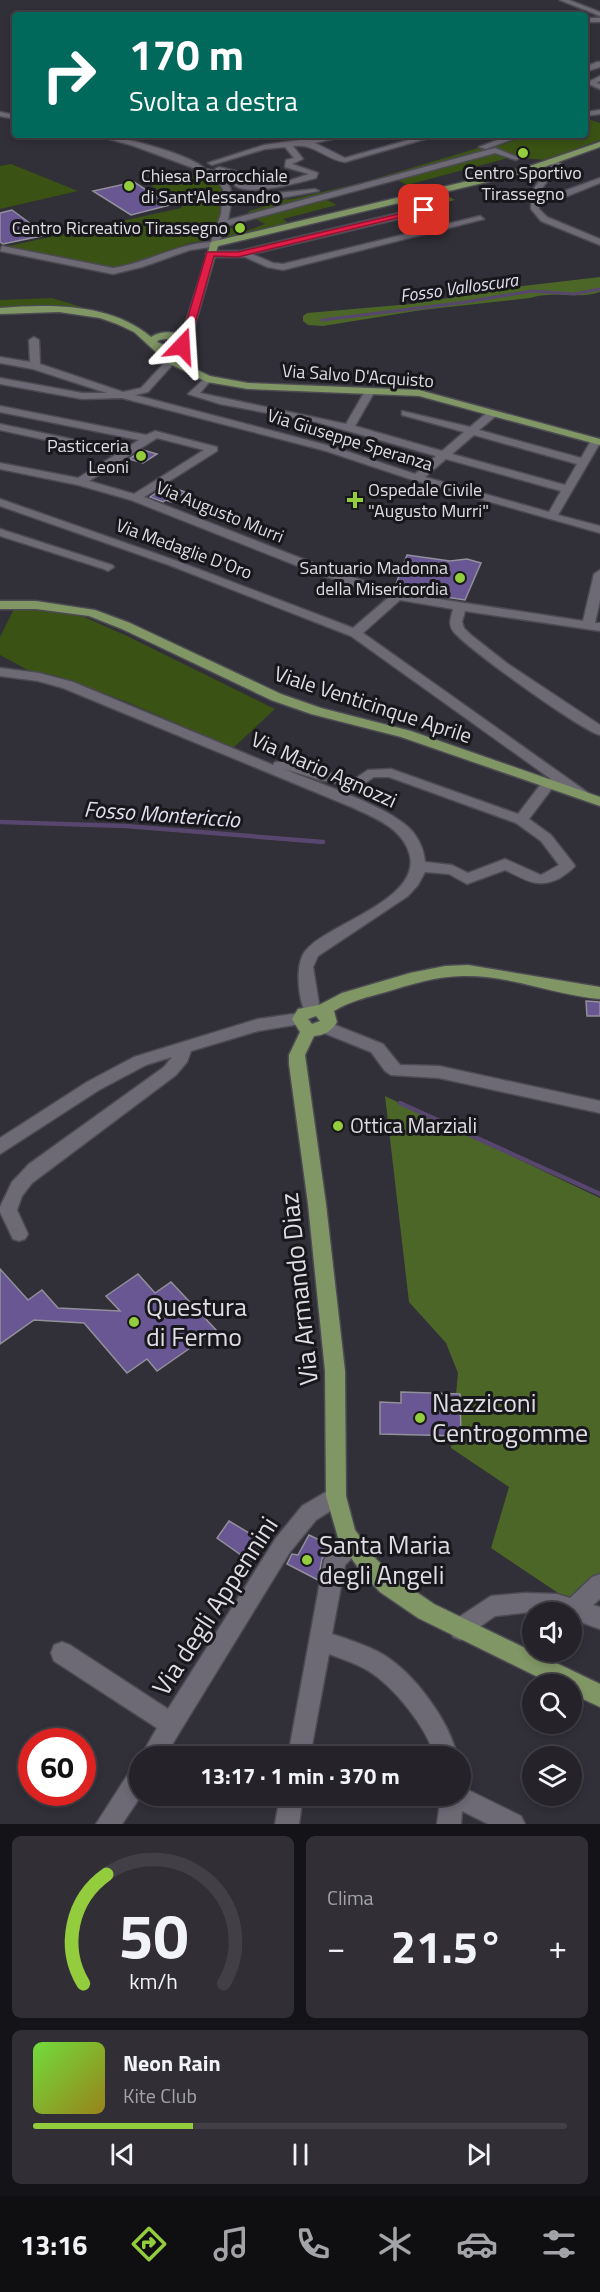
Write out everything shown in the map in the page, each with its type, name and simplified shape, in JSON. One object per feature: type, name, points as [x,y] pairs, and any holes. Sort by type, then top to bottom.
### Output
[{"type":"main road","points":[[155,345],[175,348],[182,346],[185,341],[212,249],[552,161],[600,144]]},
{"type":"main road","points":[[0,311],[40,309],[104,316],[141,333],[171,361]]},
{"type":"main road","points":[[155,345],[154,338],[181,333],[189,327]]},
{"type":"main road","points":[[141,333],[180,336],[185,341]]},
{"type":"main road","points":[[175,348],[174,358],[183,367]]},
{"type":"main road","name":"Via Salvo D'Acquisto","points":[[171,361],[207,379],[248,386],[419,393],[598,441]]},
{"type":"main road","name":"Viale Venticinque Aprile","points":[[0,605],[36,605],[91,613],[126,626],[276,698],[316,711],[406,734],[600,802]]},
{"type":"main road","points":[[314,1019],[337,1001],[401,981],[457,971],[488,973],[600,993]]},
{"type":"main road","name":"Via Armando Diaz","points":[[314,1019],[297,1055],[297,1064],[317,1204],[335,1371],[336,1496],[346,1534],[369,1566],[388,1585],[426,1611],[600,1696]]},
{"type":"street","points":[[563,0],[600,14]]},
{"type":"street","points":[[593,87],[591,82],[600,78]]},
{"type":"street","points":[[112,138],[213,167],[226,173],[236,174]]},
{"type":"street","points":[[213,167],[254,150],[329,138]]},
{"type":"street","points":[[307,142],[338,159],[345,160],[424,138]]},
{"type":"street","points":[[229,201],[301,194],[364,180],[509,138]]},
{"type":"street","points":[[235,160],[238,185],[243,187],[289,183],[313,176],[314,173],[310,171],[287,165],[299,159],[287,144]]},
{"type":"street","points":[[221,224],[325,198],[495,150],[516,158]]},
{"type":"street","points":[[552,161],[556,164],[535,192],[539,196],[557,197],[600,180]]},
{"type":"street","points":[[212,249],[229,201],[225,184],[213,167]]},
{"type":"street","points":[[539,196],[535,200],[535,209],[544,219],[600,242]]},
{"type":"street","points":[[238,254],[424,210]]},
{"type":"street","points":[[2,249],[113,271],[131,269],[196,244],[252,257],[273,268],[480,219]]},
{"type":"street","points":[[34,340],[35,366]]},
{"type":"street","points":[[0,360],[35,366],[123,395]]},
{"type":"street","points":[[0,381],[82,396],[123,395],[144,390],[171,361]]},
{"type":"street","points":[[207,379],[193,391],[193,394],[349,427],[566,489]]},
{"type":"street","points":[[144,390],[144,396],[149,402]]},
{"type":"street","points":[[349,427],[370,391]]},
{"type":"street","name":"Via Giuseppe Speranza","points":[[123,395],[330,449],[417,478],[600,530]]},
{"type":"street","points":[[203,416],[220,401]]},
{"type":"street","points":[[0,409],[213,449],[135,498]]},
{"type":"street","points":[[406,413],[582,462]]},
{"type":"street","points":[[417,478],[493,413]]},
{"type":"street","points":[[0,427],[123,453]]},
{"type":"street","points":[[80,482],[151,436]]},
{"type":"street","points":[[552,516],[582,462],[598,441]]},
{"type":"street","name":"Via Augusto Murri","points":[[0,466],[80,482],[135,498],[322,571],[397,596],[594,626]]},
{"type":"street","name":"Via Medaglie D'Oro","points":[[0,502],[173,563],[355,633],[582,795]]},
{"type":"street","points":[[0,532],[108,567]]},
{"type":"street","points":[[594,626],[600,574]]},
{"type":"street","points":[[355,633],[397,596]]},
{"type":"street","points":[[460,607],[456,622],[466,638],[600,731]]},
{"type":"street","name":"Via Mario Agnozzi","points":[[0,672],[68,685],[390,820],[408,834],[415,848],[418,866]]},
{"type":"street","points":[[273,770],[280,764],[320,776],[359,783],[363,777],[372,772],[392,773],[521,820],[534,827],[551,843],[568,866],[545,880],[535,881],[505,864],[467,879],[452,870],[418,866],[418,872],[410,888],[312,953],[305,967],[314,1019]]},
{"type":"street","points":[[521,820],[549,783]]},
{"type":"street","points":[[0,1147],[93,1086],[140,1061],[265,1023],[314,1019],[377,1048],[391,1067],[397,1071],[438,1072],[600,1107]]},
{"type":"street","points":[[20,1234],[8,1210],[11,1198],[19,1184],[35,1169],[170,1071],[181,1058],[184,1047]]},
{"type":"street","name":"Via degli Appennini","points":[[159,1746],[283,1545],[309,1514],[336,1496]]},
{"type":"street","points":[[301,1746],[334,1560],[352,1544]]},
{"type":"street","points":[[581,1602],[600,1584]]},
{"type":"street","points":[[461,1629],[491,1606],[522,1603]]},
{"type":"street","points":[[582,1612],[600,1618]]},
{"type":"street","points":[[320,1640],[380,1665],[418,1704],[444,1746]]},
{"type":"street","points":[[62,1653],[173,1725]]},
{"type":"street","points":[[108,1824],[129,1792]]},
{"type":"street","points":[[471,1803],[513,1824]]},
{"type":"street","points":[[286,1824],[290,1806]]},
{"type":"street","points":[[449,1824],[451,1806]]},
{"type":"green space","name":"Centro Sportivo Tirassegno","points":[[588,119],[600,123],[600,140],[545,160],[512,157],[407,185],[393,178],[246,218],[249,211],[265,206],[266,203],[260,201],[293,199],[364,182],[495,143],[501,145],[520,138],[588,138]]},
{"type":"green space","points":[[11,164],[78,191],[0,209],[0,166]]},
{"type":"green space","points":[[205,173],[222,184],[225,201],[212,239],[190,243],[113,271],[0,250],[0,248],[181,208],[183,205],[153,187],[151,183]]},
{"type":"green space","points":[[440,192],[455,200],[418,208],[404,206],[399,202]]},
{"type":"green space","points":[[325,199],[337,205],[283,219],[291,225],[234,238],[224,235],[227,226],[241,233],[265,224],[254,218]]},
{"type":"green space","points":[[600,277],[600,292],[591,294],[538,296],[422,310],[323,326],[308,325],[303,321],[303,316],[307,313],[411,304],[514,287]]},
{"type":"green space","points":[[52,298],[95,311],[0,309],[0,300]]},
{"type":"green space","points":[[14,609],[40,609],[84,617],[275,709],[233,748],[127,702],[57,676],[28,670],[0,655],[0,637]]},
{"type":"green space","points":[[385,1096],[600,1198],[600,1574],[570,1601],[491,1548],[509,1487],[451,1448],[458,1373],[446,1343],[409,1302]]},
{"type":"building","points":[[134,182],[170,205],[131,215],[93,191]]},
{"type":"building","points":[[12,210],[46,235],[3,244],[0,242],[0,213]]},
{"type":"building","name":"Pasticceria Leoni","points":[[143,450],[157,454],[143,463],[129,459]]},
{"type":"building","points":[[171,487],[185,492],[171,502],[166,500],[163,502],[150,497],[162,489],[167,490]]},
{"type":"building","points":[[407,555],[450,561],[467,559],[481,563],[465,600],[438,596],[440,590],[396,584]]},
{"type":"building","points":[[586,1001],[600,1002],[600,1016],[587,1016]]},
{"type":"building","name":"Questura di Fermo","points":[[0,1269],[28,1300],[42,1290],[58,1308],[120,1311],[106,1296],[138,1274],[155,1293],[171,1282],[216,1330],[157,1371],[147,1359],[127,1373],[84,1323],[34,1320],[0,1344]]},
{"type":"building","name":"Nazziconi Centrogomme","points":[[401,1392],[460,1394],[461,1436],[380,1434],[380,1402],[401,1403]]},
{"type":"building","points":[[229,1521],[264,1542],[251,1562],[217,1538]]},
{"type":"building","name":"Santa Maria degli Angeli","points":[[309,1535],[332,1546],[322,1559],[318,1580],[287,1564],[292,1554],[298,1555]]},
{"type":"waterway","name":"Fosso Valloscura","points":[[322,320],[459,303],[532,291],[574,294],[600,289]]},
{"type":"waterway","name":"Fosso Montericcio","points":[[0,822],[126,826],[323,842]]},
{"type":"waterway","points":[[400,1103],[600,1194]]},
{"type":"place","name":"Centro Sportivo Tirassegno","points":[[523,153]]},
{"type":"place","name":"Chiesa Parrocchiale di Sant'Alessandro","points":[[129,186]]},
{"type":"place","name":"Centro Ricreativo Tirassegno","points":[[240,228]]},
{"type":"place","name":"Pasticceria Leoni","points":[[141,456]]},
{"type":"place","name":"Ospedale Civile \"Augusto Murri\"","points":[[355,500]]},
{"type":"place","name":"Santuario Madonna della Misericordia","points":[[460,578]]},
{"type":"place","name":"Ottica Marziali","points":[[338,1126]]},
{"type":"place","name":"Questura di Fermo","points":[[134,1322]]},
{"type":"place","name":"Nazziconi Centrogomme","points":[[420,1418]]},
{"type":"place","name":"Santa Maria degli Angeli","points":[[307,1560]]},
{"type":"route","points":[[182,346],[188,334],[210,254],[238,254],[424,210]]}]
